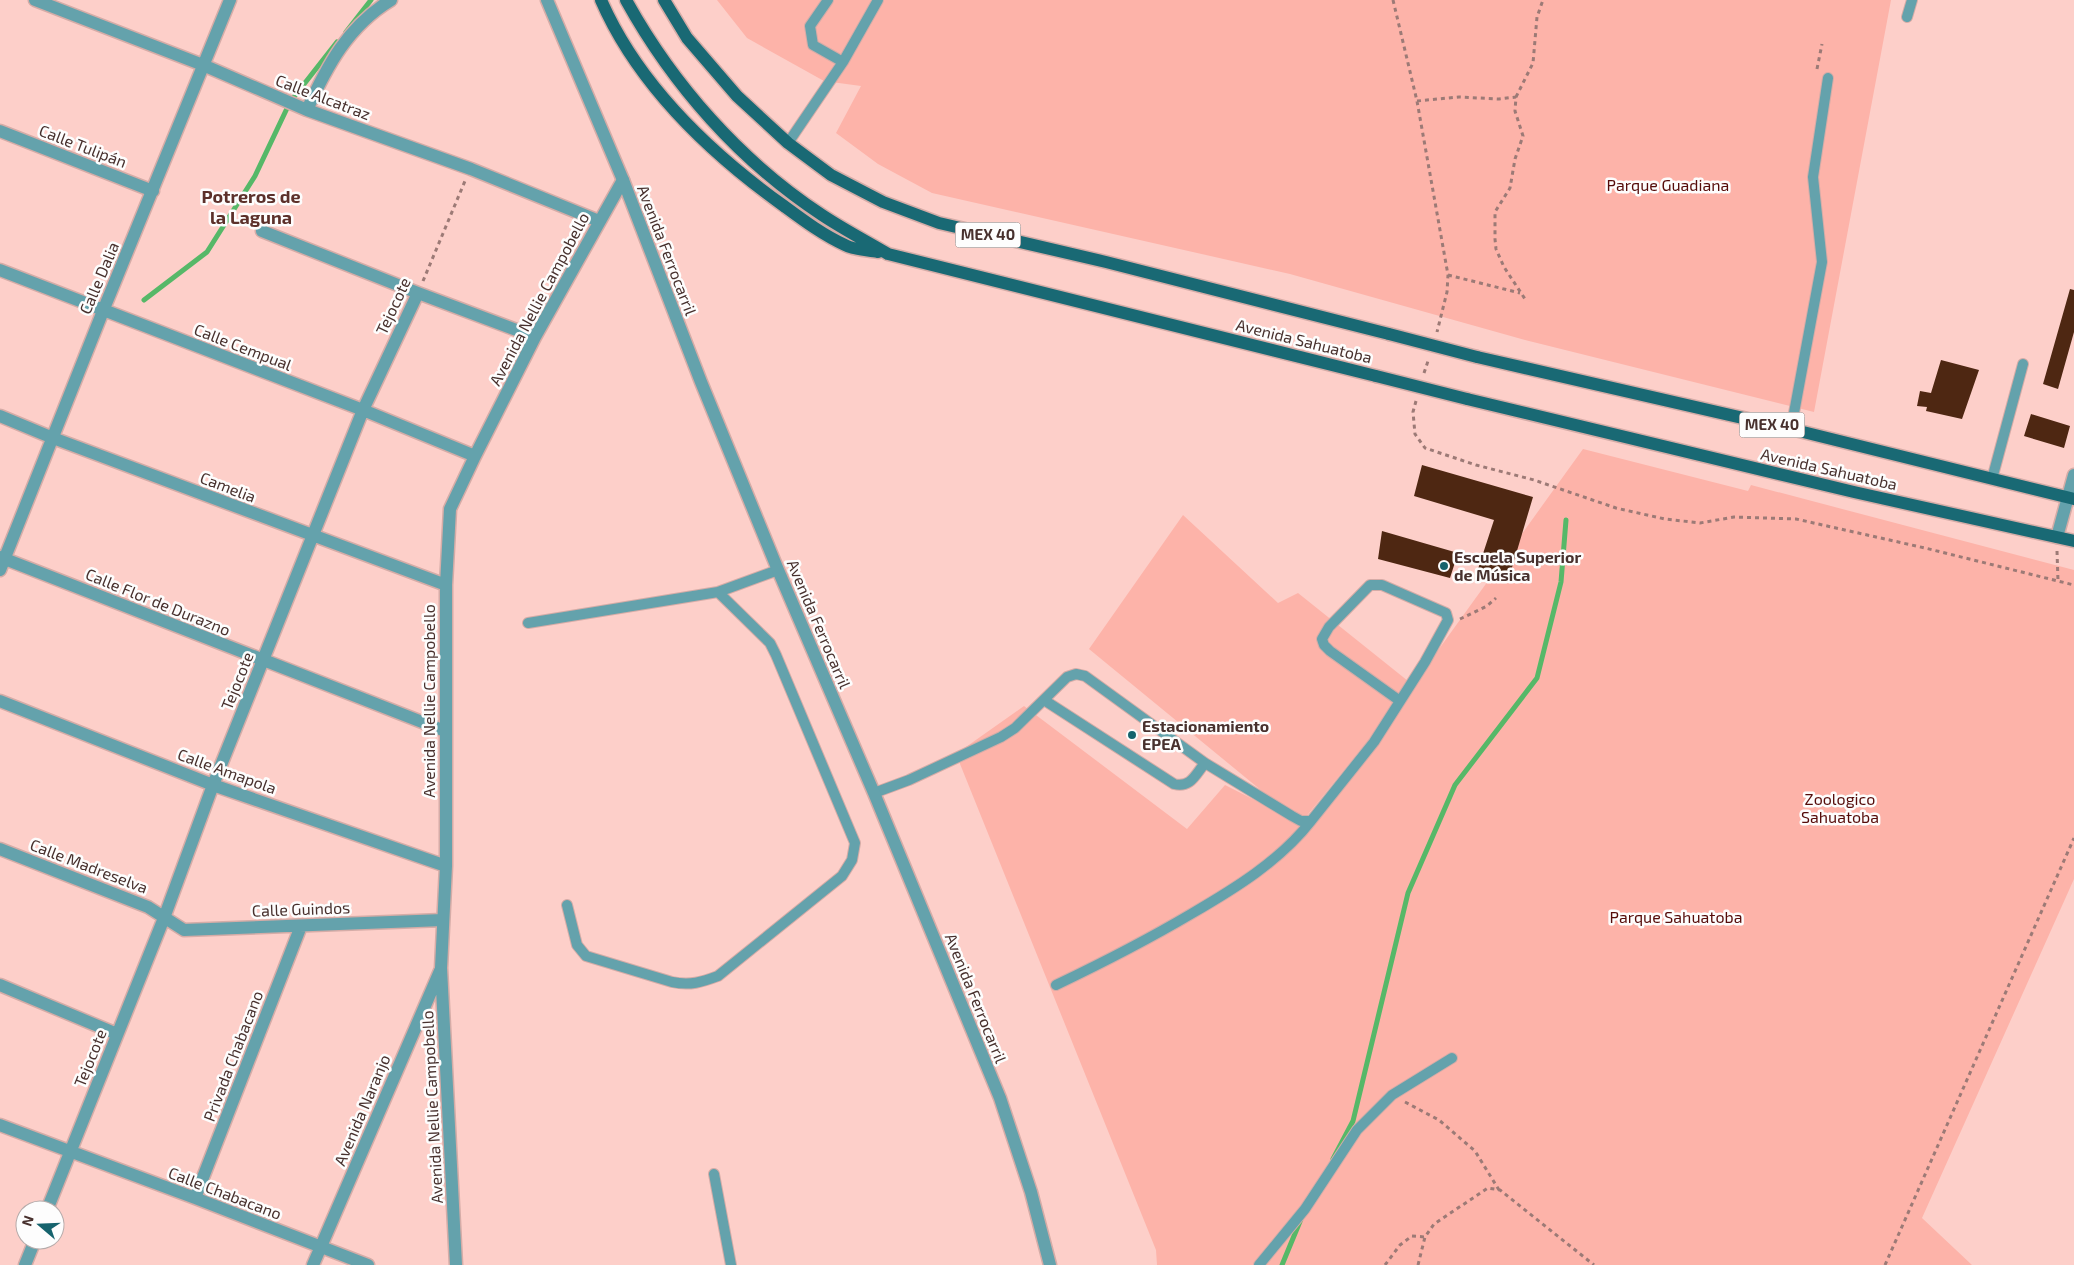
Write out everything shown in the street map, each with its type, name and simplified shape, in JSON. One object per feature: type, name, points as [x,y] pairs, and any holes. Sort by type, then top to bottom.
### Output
[{"type":"main road","points":[[601,0],[632,55],[663,98],[705,143],[764,192],[815,228],[846,246],[888,254]]},
{"type":"main road","name":"Avenida Sahuatoba","points":[[626,0],[657,53],[702,110],[734,145],[822,215],[888,254],[1467,399],[1854,492],[2074,541]]},
{"type":"main road","name":"Avenida Sahuatoba","points":[[664,0],[687,38],[737,96],[788,143],[831,175],[882,202],[939,223],[1106,262],[1477,357],[1790,429],[2070,498]]},
{"type":"street","name":"Calle Alcatraz","points":[[35,0],[203,66],[307,110],[471,169],[600,221]]},
{"type":"street","name":"Calle Dalia","points":[[1,562],[230,0]]},
{"type":"street","points":[[307,110],[326,69],[349,36],[378,8],[391,0]]},
{"type":"street","name":"Avenida Ferrocarril","points":[[547,0],[623,180],[701,382],[778,570],[874,793],[1000,1098],[1028,1183],[1050,1265]]},
{"type":"street","name":"Calle Tulipán","points":[[0,131],[153,191]]},
{"type":"street","name":"Avenida Nellie Campobello","points":[[456,1265],[441,968],[446,866],[444,731],[446,585],[450,509],[474,456],[535,337],[623,180]]},
{"type":"street","points":[[262,231],[535,337]]},
{"type":"street","name":"Calle Cempual","points":[[0,270],[363,410],[474,456]]},
{"type":"street","name":"Tejocote","points":[[51,1200],[164,918],[312,536],[363,410],[418,293]]},
{"type":"street","name":"Camelia","points":[[0,416],[53,438],[446,585]]},
{"type":"street","points":[[2057,537],[2070,498],[2074,476]]},
{"type":"street","name":"Calle Flor de Durazno","points":[[1,562],[444,731]]},
{"type":"street","name":"Calle Amapola","points":[[0,701],[214,785],[446,866]]},
{"type":"street","name":"Calle Madreselva","points":[[0,849],[148,907],[164,918]]},
{"type":"street","name":"Calle Guindos","points":[[164,918],[184,930],[443,920]]},
{"type":"street","name":"Privada Chabacano","points":[[195,1198],[301,926]]},
{"type":"street","name":"Avenida Naranjo","points":[[313,1265],[441,968]]},
{"type":"street","points":[[0,985],[117,1034]]},
{"type":"street","name":"Calle Chabacano","points":[[0,1125],[368,1265]]},
{"type":"street","points":[[25,1265],[31,1250]]},
{"type":"lane","points":[[828,0],[810,26],[813,45],[843,62]]},
{"type":"lane","points":[[788,143],[843,62],[878,0]]},
{"type":"lane","points":[[1907,17],[1912,0]]},
{"type":"lane","points":[[1790,429],[1822,262],[1813,177],[1828,78]]},
{"type":"lane","points":[[1992,479],[2023,364]]},
{"type":"lane","points":[[528,623],[718,592],[778,570]]},
{"type":"lane","points":[[1056,985],[1111,959],[1225,894],[1286,848],[1374,742],[1425,662],[1448,620],[1448,616],[1446,613],[1382,584],[1374,584],[1370,585],[1328,627],[1322,638],[1324,645],[1330,652],[1400,701]]},
{"type":"lane","points":[[567,905],[577,945],[586,956],[672,982],[697,984],[718,976],[842,876],[852,860],[855,843],[770,643],[718,592]]},
{"type":"lane","points":[[874,793],[909,780],[1002,737],[1015,728],[1068,677],[1076,674],[1085,676],[1205,763],[1295,818],[1301,821],[1310,821]]},
{"type":"lane","points":[[1044,700],[1174,784],[1182,786],[1188,784],[1205,763]]},
{"type":"lane","points":[[1259,1265],[1305,1209],[1357,1130],[1392,1095],[1452,1058]]},
{"type":"lane","points":[[714,1174],[731,1265]]},
{"type":"path","points":[[1393,0],[1417,101],[1448,275],[1446,292],[1435,336]]},
{"type":"path","points":[[1524,299],[1522,293],[1504,268],[1496,250],[1496,212],[1510,188],[1515,159],[1523,136],[1515,111],[1516,97],[1533,63],[1537,17],[1543,0]]},
{"type":"path","points":[[1417,101],[1459,97],[1499,99],[1516,97]]},
{"type":"path","name":"Tejocote","points":[[418,293],[471,169]]},
{"type":"path","points":[[1448,275],[1522,293]]},
{"type":"path","points":[[1424,374],[1430,356]]},
{"type":"path","points":[[1418,394],[1413,412],[1415,434],[1425,448],[1476,465],[1534,480],[1616,508],[1665,519],[1700,523],[1734,517],[1796,519],[2074,585]]},
{"type":"path","points":[[2057,537],[2058,581]]},
{"type":"path","points":[[1885,1265],[2074,838]]},
{"type":"path","points":[[1392,1095],[1439,1120],[1475,1151],[1500,1190],[1594,1265]]},
{"type":"path","points":[[1418,1265],[1425,1237],[1434,1224],[1488,1188],[1500,1190]]},
{"type":"path","points":[[1385,1265],[1400,1245],[1412,1236],[1425,1237]]},
{"type":"green space","name":"Parque Guadiana","points":[[717,0],[1891,0],[1814,412],[1525,340],[1290,274],[932,193],[878,164],[836,133],[861,86],[824,81],[747,38]]},
{"type":"green space","name":"Parque Sahuatoba","points":[[1583,449],[1748,491],[1751,485],[2074,570],[2074,879],[1922,1218],[1972,1265],[1157,1265],[1156,1250],[956,754],[1024,706],[1187,829],[1225,785],[1310,828],[1400,701],[1301,823],[1089,649],[1183,515],[1278,603],[1298,593],[1413,685]]},
{"type":"building","points":[[2070,289],[2074,290],[2074,332],[2058,389],[2043,384]]},
{"type":"building","points":[[1941,360],[1979,370],[1962,419],[1926,411],[1927,407],[1917,406],[1920,391],[1931,393]]},
{"type":"building","points":[[2031,414],[2070,426],[2064,448],[2024,436]]},
{"type":"building","name":"Escuela Superior de Música","points":[[1422,465],[1533,497],[1508,581],[1478,569],[1494,520],[1414,496]]},
{"type":"building","name":"Escuela Superior de Música","points":[[1382,531],[1458,553],[1450,578],[1378,559]]},
{"type":"waterway","points":[[346,32],[371,0]]},
{"type":"waterway","points":[[144,300],[207,252],[255,176],[290,102],[337,42]]},
{"type":"waterway","points":[[1333,1159],[1353,1121],[1408,893],[1455,785],[1537,678],[1561,582],[1566,520]]},
{"type":"waterway","points":[[1282,1265],[1301,1219]]},
{"type":"place","name":"Escuela Superior de Música","points":[[1444,566]]},
{"type":"place","name":"Estacionamiento EPEA","points":[[1132,735]]},
{"type":"district","name":"Potreros de la Laguna","points":[[251,207]]},
{"type":"park label","name":"Zoologico Sahuatoba","points":[[1840,808]]}]
